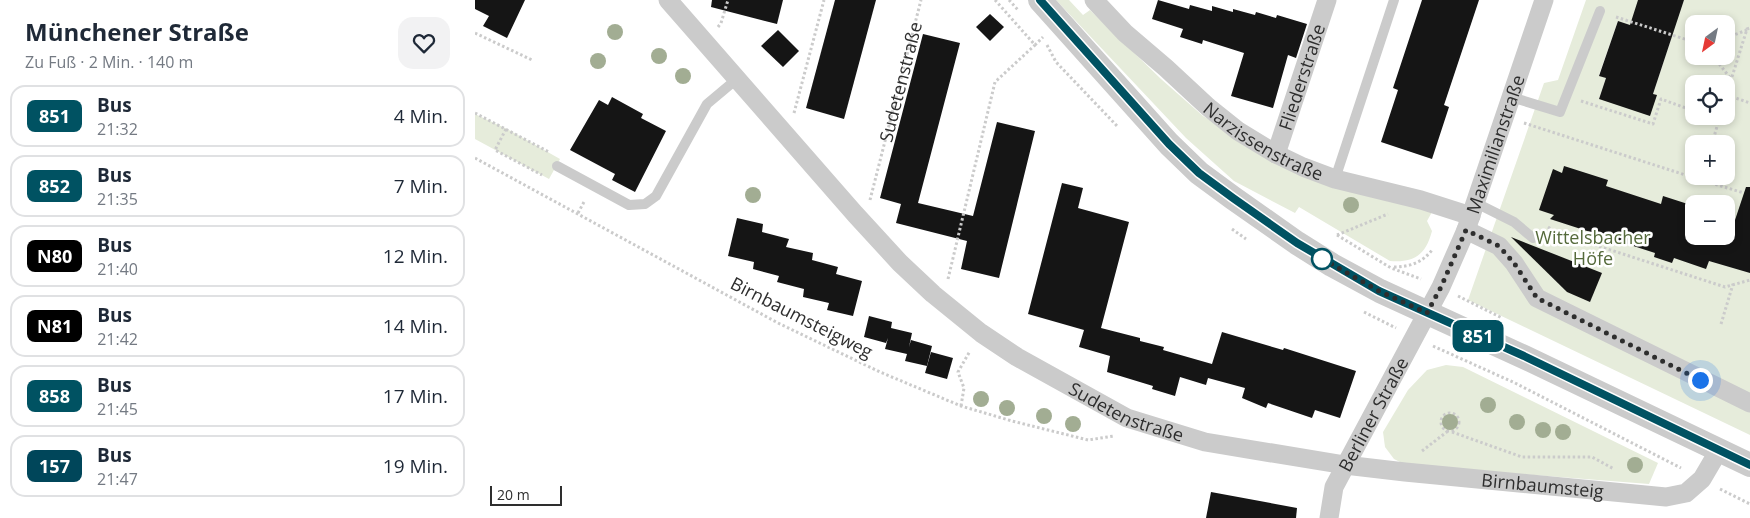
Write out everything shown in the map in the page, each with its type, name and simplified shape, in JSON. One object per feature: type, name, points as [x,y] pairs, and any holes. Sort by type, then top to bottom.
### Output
[{"type":"street","name":"Sudetenstraße","points":[[668,0],[705,40],[855,214],[933,294],[981,334],[1017,357],[1127,418],[1205,442],[1345,465]]},
{"type":"street","points":[[1040,0],[1169,144],[1199,173],[1325,261],[1379,291],[1524,356],[1750,465]]},
{"type":"street","name":"Narzissenstraße","points":[[1094,0],[1125,33],[1208,107],[1238,131],[1276,154],[1335,179],[1421,200],[1471,216],[1514,263],[1537,298],[1750,404]]},
{"type":"street","name":"Fliederstraße","points":[[1276,154],[1327,0]]},
{"type":"street","name":"Maximilianstraße","points":[[1427,313],[1441,287],[1471,216],[1544,0]]},
{"type":"street","name":"Berliner Straße","points":[[1329,518],[1334,487],[1427,313]]},
{"type":"street","name":"Birnbaumsteig","points":[[1345,465],[1666,497],[1686,493],[1702,480],[1719,450]]},
{"type":"lane","points":[[1335,179],[1395,0]]},
{"type":"lane","points":[[1511,97],[1560,112],[1600,11]]},
{"type":"lane","points":[[557,166],[615,199],[629,205],[645,204],[656,196],[707,104],[738,78]]},
{"type":"lane","points":[[1471,216],[1514,222],[1533,238]]},
{"type":"path","points":[[705,40],[721,23],[728,0]]},
{"type":"path","points":[[779,125],[795,112],[824,0]]},
{"type":"path","name":"Sudetenstraße","points":[[855,214],[871,199],[921,0]]},
{"type":"path","points":[[995,0],[1028,37]]},
{"type":"path","points":[[1600,11],[1685,39]]},
{"type":"path","points":[[1735,34],[1749,29]]},
{"type":"path","points":[[1732,75],[1749,29]]},
{"type":"path","points":[[475,33],[532,60]]},
{"type":"path","points":[[933,294],[949,277],[995,82],[1035,45]]},
{"type":"path","points":[[1720,65],[1728,75]]},
{"type":"path","points":[[1567,96],[1653,124],[1661,99],[1685,108]]},
{"type":"path","points":[[1735,99],[1750,103]]},
{"type":"path","points":[[475,113],[507,129],[560,159],[549,179],[495,150],[507,129]]},
{"type":"path","points":[[1504,116],[1685,173]]},
{"type":"path","name":"Birnbaumsteigweg","points":[[475,158],[778,323],[880,372],[961,406],[1088,440],[1118,435],[1127,418]]},
{"type":"path","points":[[1721,185],[1744,193]]},
{"type":"path","points":[[1337,236],[1421,200]]},
{"type":"path","points":[[1541,222],[1555,232],[1725,286],[1750,280]]},
{"type":"path","points":[[1391,268],[1404,268],[1420,262],[1433,248]]},
{"type":"path","points":[[1721,324],[1733,284]]},
{"type":"path","points":[[961,406],[965,388],[958,372],[981,334]]},
{"type":"path","points":[[1451,432],[1457,428],[1459,422],[1455,414],[1449,413],[1441,418],[1441,425],[1445,430],[1522,457],[1592,457],[1620,473],[1621,493]]},
{"type":"green space","points":[[1056,0],[1069,0],[1083,15],[1090,10],[1161,79],[1203,116],[1298,174],[1432,212],[1427,221],[1432,231],[1423,251],[1413,258],[1390,261],[1299,207],[1295,213],[1234,181],[1186,138]]},
{"type":"green space","name":"Wittelsbacher Höfe","points":[[1586,0],[1638,0],[1638,2],[1679,13],[1684,0],[1750,0],[1750,435],[1468,300],[1544,83],[1558,80]],"holes":[[[1618,21],[1671,39],[1653,94],[1599,99],[1606,78],[1599,75]]]},
{"type":"green space","points":[[475,114],[507,129],[560,159],[549,179],[475,139]]},
{"type":"green space","points":[[1446,365],[1463,367],[1658,463],[1649,484],[1406,465],[1394,459],[1385,447],[1383,432],[1408,390],[1427,370]]},
{"type":"building","points":[[475,0],[525,0],[507,38],[483,26],[489,16],[475,9]]},
{"type":"building","points":[[712,0],[783,0],[777,24],[711,7]]},
{"type":"building","points":[[835,0],[876,0],[844,119],[806,108]]},
{"type":"building","points":[[1158,0],[1189,9],[1190,5],[1212,11],[1212,6],[1233,12],[1233,9],[1255,15],[1256,12],[1276,18],[1277,15],[1307,24],[1296,58],[1288,55],[1273,108],[1231,96],[1244,53],[1203,40],[1202,44],[1180,37],[1183,29],[1152,19]]},
{"type":"building","points":[[1422,0],[1479,0],[1444,105],[1449,107],[1432,159],[1381,142],[1398,90],[1393,88]]},
{"type":"building","points":[[1638,0],[1684,0],[1653,94],[1657,95],[1650,116],[1599,99],[1606,78],[1599,76],[1618,21],[1630,25]]},
{"type":"building","points":[[990,14],[1004,27],[990,41],[976,27]]},
{"type":"building","points":[[778,30],[799,51],[783,67],[761,46]]},
{"type":"building","points":[[923,34],[960,43],[918,203],[973,216],[997,122],[1035,131],[999,278],[961,269],[967,241],[896,223],[901,204],[880,198]]},
{"type":"building","points":[[612,97],[643,114],[641,118],[666,131],[635,192],[612,180],[615,174],[570,150],[599,100],[608,105]]},
{"type":"building","points":[[1564,166],[1608,180],[1606,186],[1661,204],[1663,196],[1685,203],[1685,245],[1735,245],[1735,220],[1746,187],[1750,187],[1750,273],[1709,261],[1706,269],[1674,258],[1672,263],[1654,257],[1655,253],[1550,219],[1554,215],[1539,210],[1553,169],[1562,173]]},
{"type":"building","points":[[1062,183],[1083,188],[1078,208],[1129,222],[1101,328],[1140,338],[1140,341],[1164,347],[1163,350],[1212,364],[1222,332],[1283,350],[1284,348],[1356,371],[1340,418],[1315,410],[1312,418],[1268,403],[1266,408],[1242,398],[1245,388],[1208,378],[1206,385],[1180,377],[1175,396],[1152,389],[1153,386],[1107,372],[1110,356],[1079,347],[1084,330],[1028,314]]},
{"type":"building","points":[[737,218],[763,224],[762,232],[789,239],[786,247],[813,253],[812,260],[838,267],[836,274],[862,281],[853,316],[827,310],[829,303],[803,297],[804,289],[777,282],[779,276],[753,269],[754,262],[728,256]]},
{"type":"building","points":[[1511,237],[1602,273],[1590,302],[1567,292]]},
{"type":"building","points":[[869,316],[892,322],[891,328],[912,333],[909,347],[911,340],[932,346],[927,366],[905,361],[907,354],[885,349],[888,338],[886,343],[864,337]]},
{"type":"building","points":[[931,352],[953,358],[947,379],[925,373]]},
{"type":"building","points":[[1211,492],[1297,508],[1296,518],[1206,518]]},
{"type":"bus line","name":"851","points":[[1040,0],[1169,144],[1199,173],[1297,243],[1379,291],[1524,356],[1750,465]]},
{"type":"route","points":[[1322,259],[1319,257],[1379,291],[1427,313],[1441,287],[1466,230],[1499,246],[1514,263],[1537,298],[1700,380]]}]
